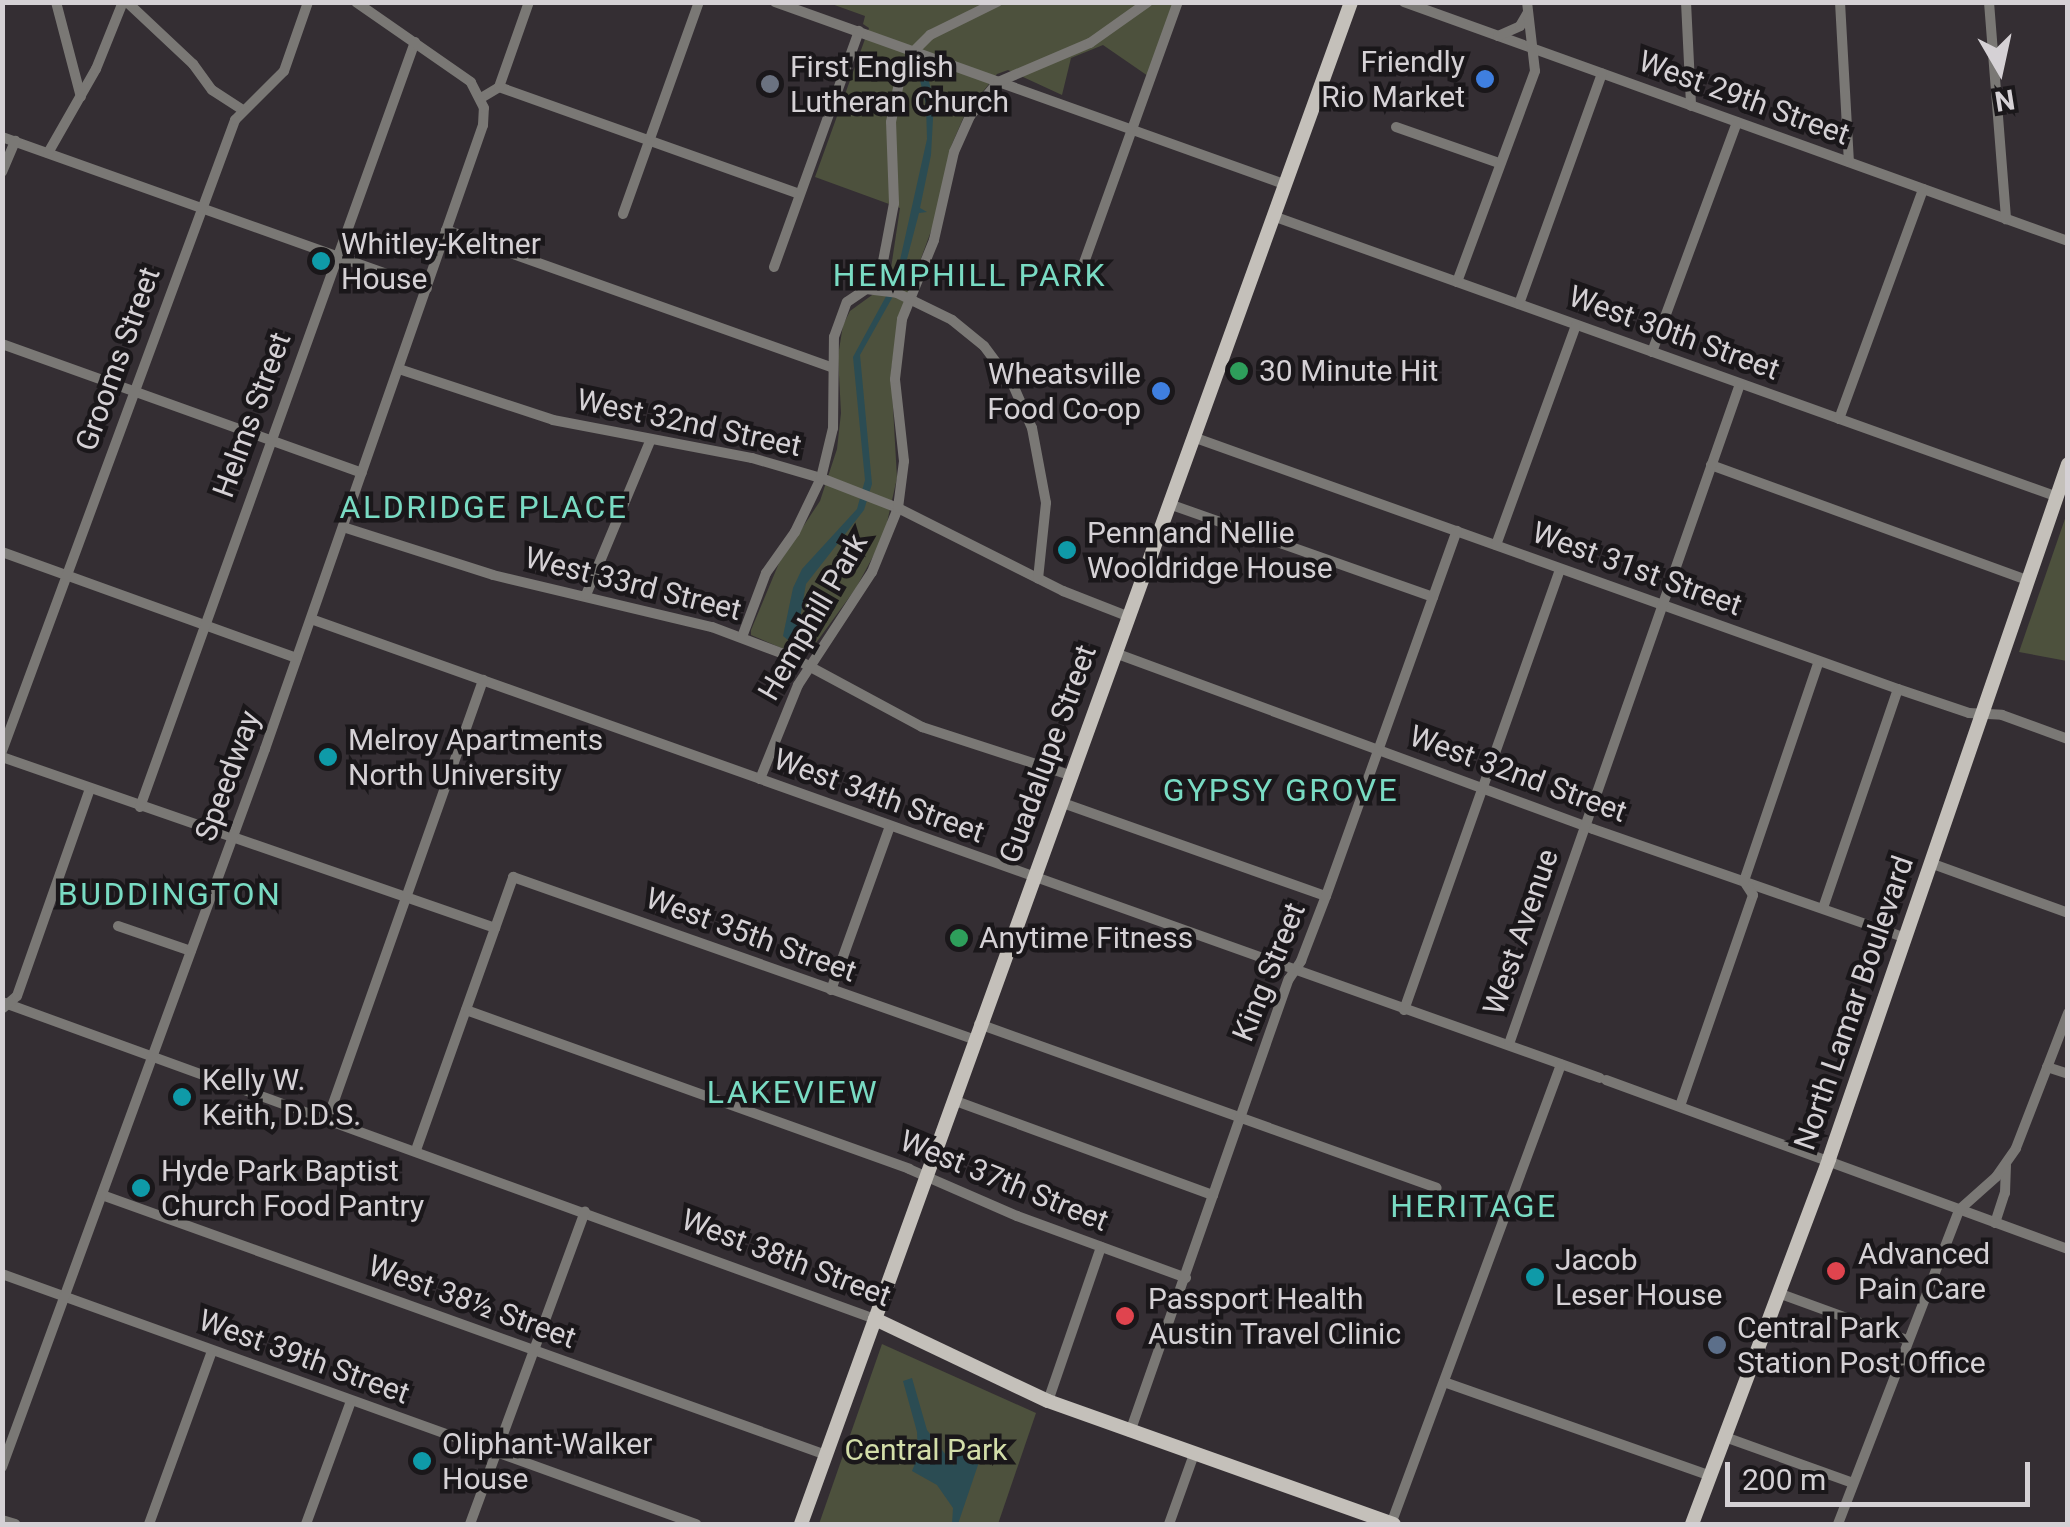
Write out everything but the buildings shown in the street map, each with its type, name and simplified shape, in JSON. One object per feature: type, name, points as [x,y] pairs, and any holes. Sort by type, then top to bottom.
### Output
[{"type":"main road","name":"Guadalupe Street","points":[[801,1524],[1350,2]]},
{"type":"main road","name":"North Lamar Boulevard","points":[[1692,1524],[1829,1159],[2064,489],[2068,464]]},
{"type":"main road","name":"West 38th Street","points":[[874,1319],[1048,1401],[1393,1524]]},
{"type":"street","points":[[56,2],[81,98]]},
{"type":"street","points":[[48,153],[81,98],[125,2],[193,64],[212,90],[243,110]]},
{"type":"street","name":"Grooms Street","points":[[2,754],[200,207],[243,110],[284,71],[308,2]]},
{"type":"street","points":[[356,2],[465,76],[481,98],[499,87],[529,2]]},
{"type":"street","points":[[623,214],[699,2]]},
{"type":"street","points":[[775,2],[1284,184]]},
{"type":"street","points":[[914,51],[930,34],[997,2]]},
{"type":"street","points":[[998,82],[1090,43],[1148,2]]},
{"type":"street","name":"West 29th Street","points":[[1404,2],[2068,241]]},
{"type":"street","points":[[1686,2],[1691,106]]},
{"type":"street","points":[[1840,2],[1849,162]]},
{"type":"street","points":[[1989,2],[2006,218]]},
{"type":"street","points":[[1081,270],[1177,3]]},
{"type":"street","points":[[1498,36],[1520,26],[1528,7]]},
{"type":"street","points":[[1457,282],[1535,71],[1528,7]]},
{"type":"street","points":[[774,267],[860,32]]},
{"type":"street","name":"Helms Street","points":[[140,807],[414,42]]},
{"type":"street","name":"Hemphill Park","points":[[760,780],[809,665],[872,572],[898,508],[904,461],[893,293],[892,107],[914,51]]},
{"type":"street","points":[[1519,304],[1602,74]]},
{"type":"street","name":"Hemphill Park","points":[[893,293],[934,240],[958,142],[978,103],[998,82]]},
{"type":"street","points":[[499,87],[800,194]]},
{"type":"street","name":"Speedway","points":[[2,1467],[399,370],[484,125],[481,98]]},
{"type":"street","points":[[1652,352],[1737,122]]},
{"type":"street","points":[[1396,127],[1499,164]]},
{"type":"street","points":[[2,136],[427,288]]},
{"type":"street","points":[[2,172],[14,141]]},
{"type":"street","points":[[1839,419],[1923,189]]},
{"type":"street","name":"West 30th Street","points":[[1273,216],[1839,419],[2064,489]]},
{"type":"street","points":[[446,230],[830,368]]},
{"type":"street","name":"Hemphill Park","points":[[742,637],[766,573],[795,532],[821,478],[832,428],[830,368],[836,324],[847,302],[861,290],[893,293]]},
{"type":"street","points":[[893,293],[969,332],[1000,364],[1019,398],[1037,446],[1046,503],[1038,579]]},
{"type":"street","points":[[1496,545],[1576,325]]},
{"type":"street","points":[[2,344],[362,473]]},
{"type":"street","name":"West 32nd Street","points":[[399,370],[553,420],[752,458],[821,478],[898,508],[1038,579],[1127,616]]},
{"type":"street","name":"West Avenue","points":[[1509,1044],[1740,384]]},
{"type":"street","name":"West 31st Street","points":[[1193,436],[1898,689],[1969,713],[2002,716],[2068,740]]},
{"type":"street","points":[[586,596],[650,440]]},
{"type":"street","points":[[1711,465],[2029,581]]},
{"type":"street","points":[[1169,504],[1433,597]]},
{"type":"street","name":"West 33rd Street","points":[[343,528],[494,575],[742,637],[809,665],[922,727],[1070,775]]},
{"type":"street","name":"King Street","points":[[1130,1432],[1292,970],[1301,962],[1326,896],[1457,531]]},
{"type":"street","points":[[2,552],[297,658]]},
{"type":"street","points":[[1404,1010],[1560,569]]},
{"type":"street","name":"West 34th Street","points":[[311,619],[1404,1010],[1509,1044],[2068,1248]]},
{"type":"street","name":"West 32nd Street","points":[[1114,653],[1584,826],[1906,938]]},
{"type":"street","points":[[1680,1106],[1753,895],[1744,881],[1819,661]]},
{"type":"street","points":[[328,1118],[483,680]]},
{"type":"street","points":[[1823,908],[1898,689]]},
{"type":"street","points":[[2,754],[140,807],[495,928],[416,1150]]},
{"type":"street","points":[[4,1005],[16,996],[90,789]]},
{"type":"street","points":[[1060,802],[1326,896]]},
{"type":"street","points":[[830,990],[890,826]]},
{"type":"street","points":[[1933,864],[2068,913]]},
{"type":"street","name":"West 35th Street","points":[[495,928],[513,877],[973,1040]]},
{"type":"street","points":[[118,926],[191,952]]},
{"type":"street","name":"West 38th Street","points":[[4,1005],[586,1211],[874,1319]]},
{"type":"street","name":"West 37th Street","points":[[466,1010],[1186,1278]]},
{"type":"street","points":[[1995,1223],[2005,1193],[2006,1165],[2068,1013]]},
{"type":"street","points":[[979,1024],[1437,1188]]},
{"type":"street","points":[[1393,1524],[1561,1064]]},
{"type":"street","points":[[2047,1066],[2068,1074]]},
{"type":"street","points":[[953,1100],[1212,1196]]},
{"type":"street","points":[[1838,1524],[1959,1210],[2006,1165]]},
{"type":"street","name":"West 38½ Street","points":[[102,1195],[826,1455]]},
{"type":"street","points":[[470,1524],[586,1211]]},
{"type":"street","points":[[1048,1401],[1102,1247]]},
{"type":"street","name":"West 39th Street","points":[[2,1274],[696,1524]]},
{"type":"street","points":[[1778,1294],[1906,1340]]},
{"type":"street","points":[[149,1524],[212,1351]]},
{"type":"street","points":[[1444,1382],[1711,1476]]},
{"type":"street","points":[[306,1524],[351,1401]]},
{"type":"street","points":[[1725,1437],[1853,1483]]},
{"type":"street","points":[[1169,1524],[1194,1454]]},
{"type":"street","points":[[2,1520],[14,1524]]},
{"type":"green space","points":[[829,3],[1175,3],[1148,76],[1103,45],[1071,58],[1062,95],[1008,70],[997,74],[965,114],[952,144],[934,223],[898,321],[891,372],[897,478],[884,536],[856,588],[805,658],[751,635],[751,630],[779,563],[820,501],[837,449],[841,413],[838,356],[843,325],[850,311],[879,290],[890,275],[900,208],[815,177],[869,28],[863,24],[865,16]]},
{"type":"green space","points":[[2067,513],[2067,661],[2019,652]]},
{"type":"green space","name":"Central Park","points":[[882,1344],[1036,1413],[998,1524],[819,1524]]},
{"type":"water","points":[[926,70],[934,101],[931,155],[920,208],[927,212],[919,213],[901,282],[860,355],[872,484],[864,510],[806,584],[796,641],[792,643],[783,636],[793,588],[802,569],[857,509],[865,480],[853,357],[896,278],[927,139],[926,105],[918,72]]},
{"type":"water","points":[[912,1378],[927,1430],[954,1466],[959,1450],[969,1443],[978,1445],[979,1462],[958,1524],[952,1524],[953,1508],[937,1485],[912,1471],[918,1456],[917,1432],[903,1381]]},
{"type":"place","name":"Friendly Rio Market","points":[[1485,79]]},
{"type":"place","name":"First English Lutheran Church","points":[[770,84]]},
{"type":"place","name":"Whitley-Keltner House","points":[[321,261]]},
{"type":"place","name":"30 Minute Hit","points":[[1239,371]]},
{"type":"place","name":"Wheatsville Food Co-op","points":[[1161,391]]},
{"type":"place","name":"Penn and Nellie Wooldridge House","points":[[1067,550]]},
{"type":"place","name":"Melroy Apartments North University","points":[[328,757]]},
{"type":"place","name":"Anytime Fitness","points":[[959,938]]},
{"type":"place","name":"Kelly W. Keith, D.D.S.","points":[[182,1097]]},
{"type":"place","name":"Hyde Park Baptist Church Food Pantry","points":[[141,1188]]},
{"type":"place","name":"Advanced Pain Care","points":[[1836,1271]]},
{"type":"place","name":"Jacob Leser House","points":[[1535,1277]]},
{"type":"place","name":"Passport Health Austin Travel Clinic","points":[[1125,1316]]},
{"type":"place","name":"Central Park Station Post Office","points":[[1717,1345]]},
{"type":"place","name":"Oliphant-Walker House","points":[[422,1461]]},
{"type":"district","name":"HEMPHILL PARK","points":[[970,275]]},
{"type":"district","name":"ALDRIDGE PLACE","points":[[484,507]]},
{"type":"district","name":"GYPSY GROVE","points":[[1281,790]]},
{"type":"district","name":"BUDDINGTON","points":[[170,894]]},
{"type":"district","name":"LAKEVIEW","points":[[793,1092]]},
{"type":"district","name":"HERITAGE","points":[[1474,1206]]}]
